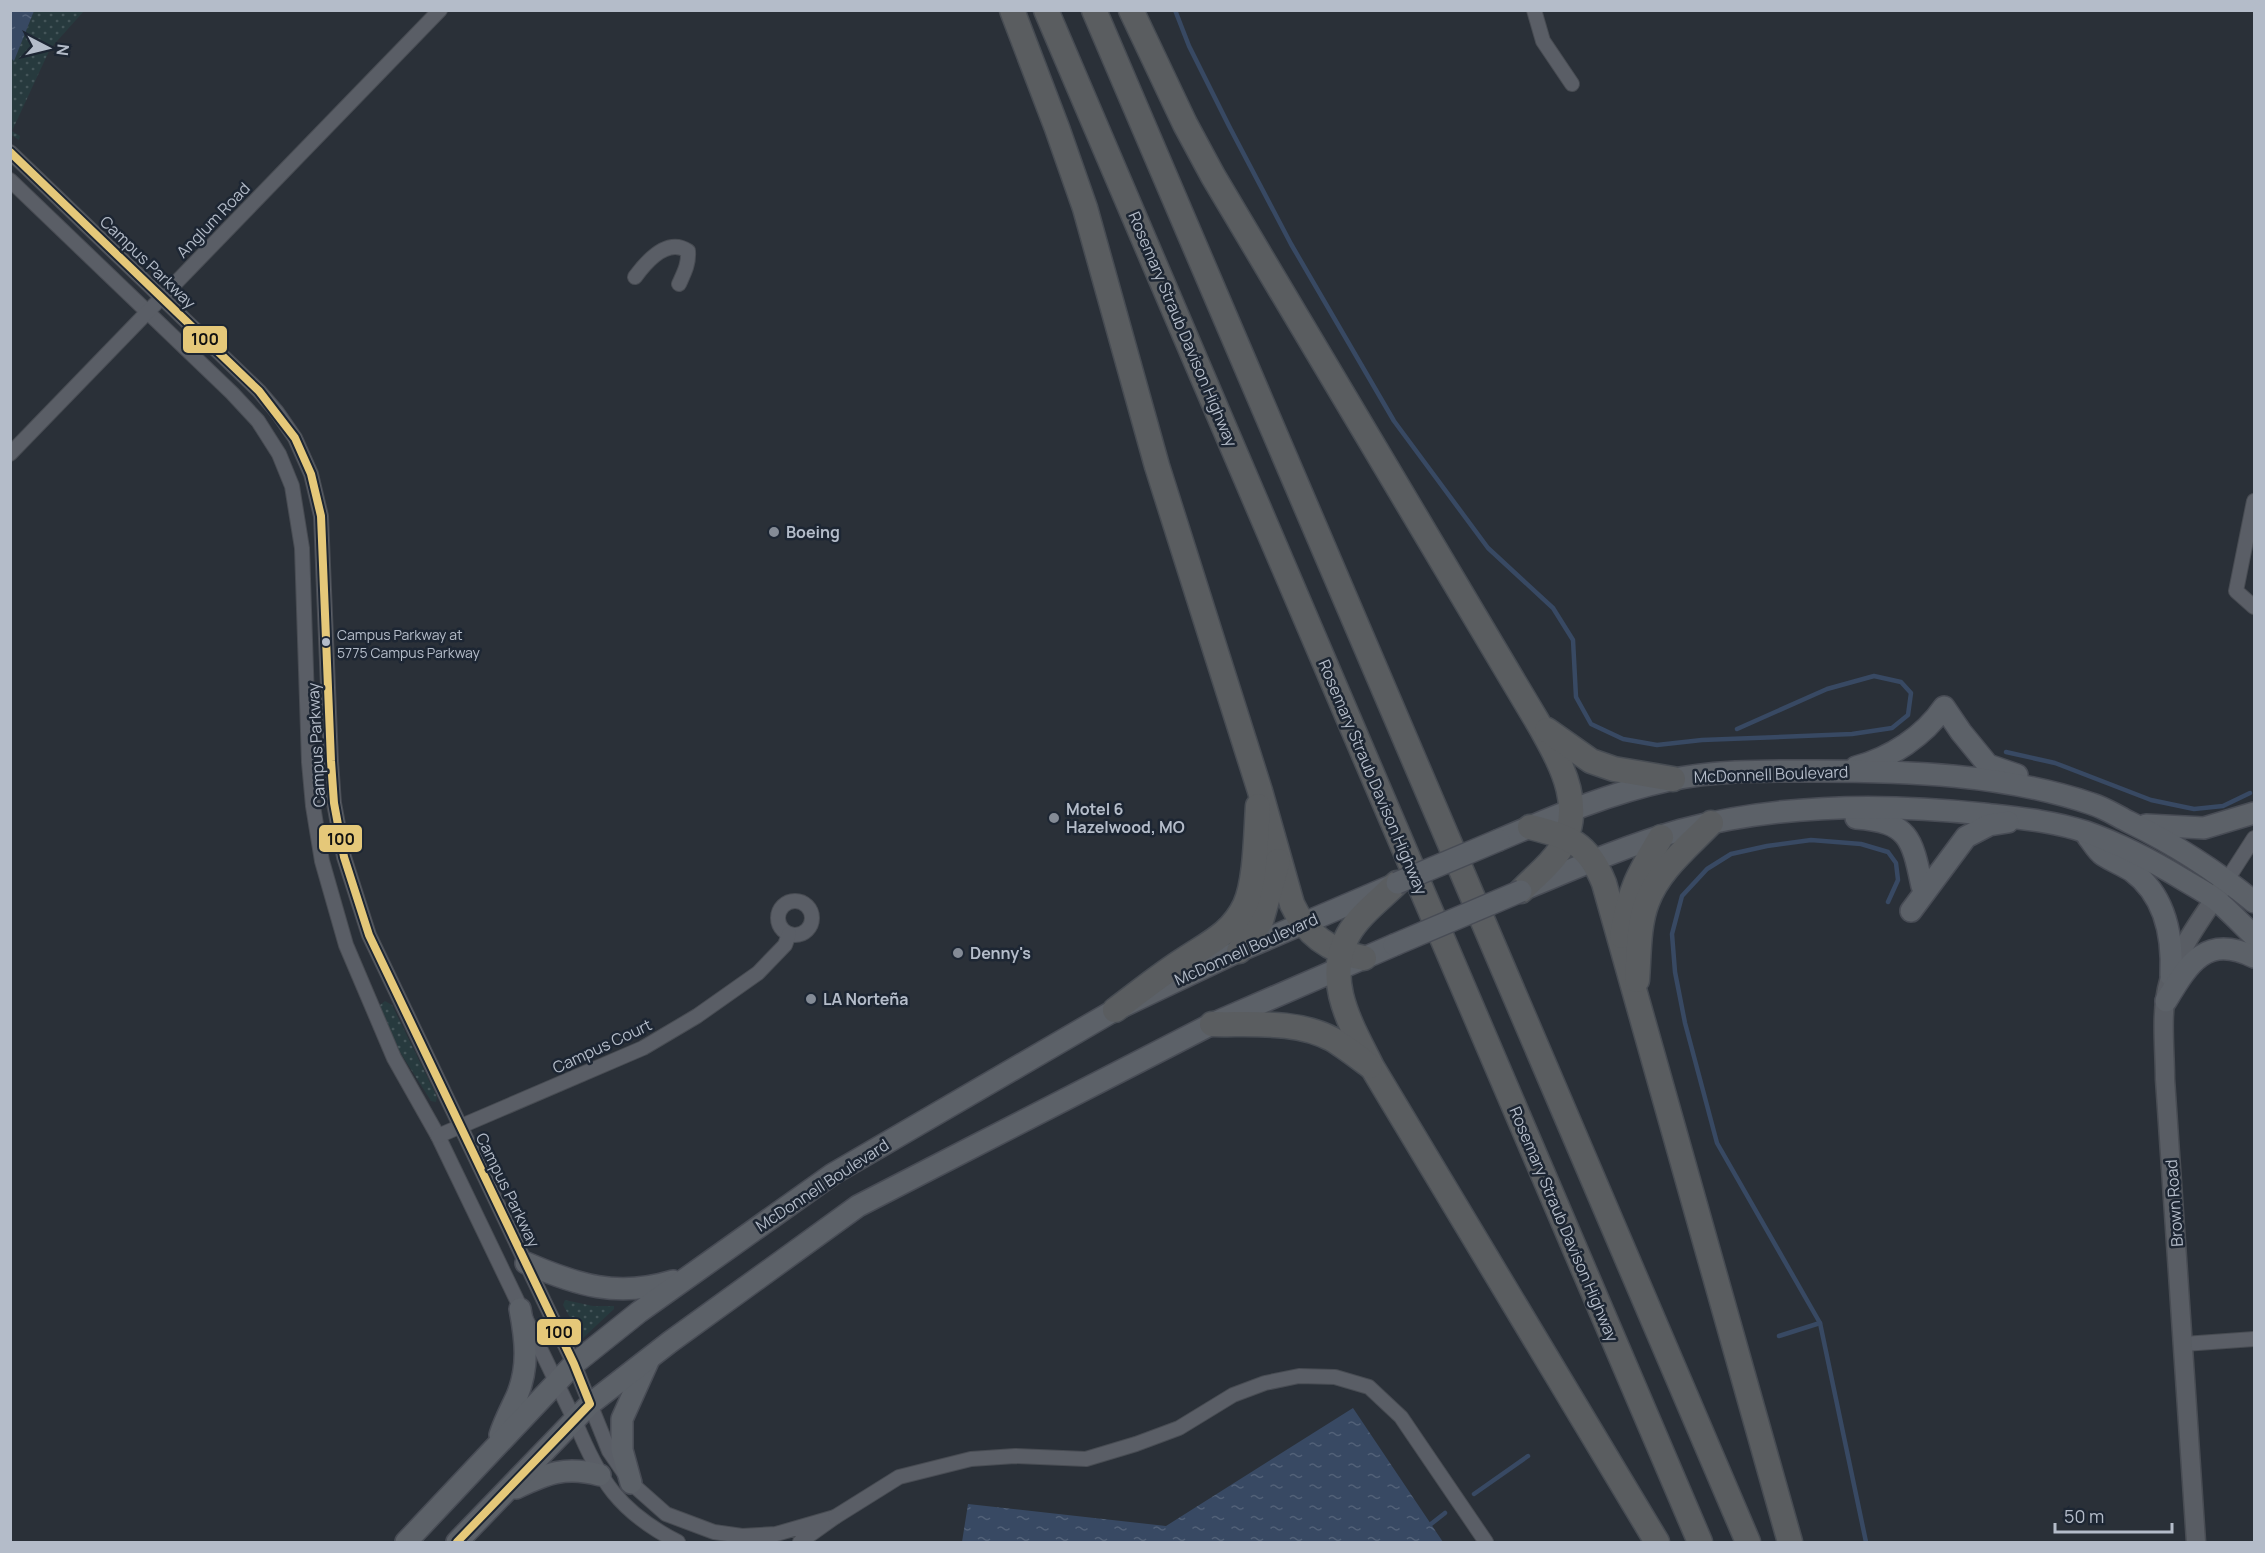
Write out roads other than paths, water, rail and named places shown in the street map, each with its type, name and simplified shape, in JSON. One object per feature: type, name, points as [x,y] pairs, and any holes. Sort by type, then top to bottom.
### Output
[{"type":"highway","points":[[1012,10],[1085,208],[1157,466],[1260,791],[1292,904],[1303,924],[1315,937],[1348,960]]},
{"type":"highway","name":"Rosemary Straub Davison Highway","points":[[1046,10],[1700,1542]]},
{"type":"highway","points":[[1094,10],[1748,1542]]},
{"type":"highway","points":[[1131,10],[1185,124],[1213,176],[1540,726],[1567,778],[1571,797],[1566,837],[1559,850],[1521,891]]},
{"type":"highway","points":[[1540,726],[1591,760],[1614,769],[1673,779]]},
{"type":"highway","points":[[1115,1010],[1185,959],[1210,945],[1237,920],[1246,903],[1251,884],[1260,791]]},
{"type":"highway","points":[[1635,995],[1647,902],[1658,879],[1711,823]]},
{"type":"highway","points":[[1530,827],[1576,842],[1594,861],[1604,883],[1790,1542]]},
{"type":"highway","points":[[1621,944],[1632,889],[1661,837]]},
{"type":"highway","points":[[1239,951],[1261,921],[1279,859]]},
{"type":"highway","points":[[1397,883],[1374,899],[1348,935],[1348,960],[1340,995],[1345,1013],[1372,1067],[1657,1542]]},
{"type":"highway","points":[[1212,1024],[1294,1026],[1332,1039],[1372,1067]]},
{"type":"main road","points":[[1841,770],[1861,765],[1905,745],[1921,734],[1944,707],[1960,732],[1988,765],[2021,776],[2039,789]]},
{"type":"main road","name":"McDonnell Boulevard","points":[[1397,883],[1570,810],[1636,788],[1673,779],[1752,771],[1841,770],[1942,775],[1995,781],[2039,789],[2094,804],[2162,838],[2227,880],[2254,902]]},
{"type":"main road","points":[[457,1542],[590,1404],[651,1355],[858,1206],[1212,1024],[1348,960],[1394,945],[1594,861],[1661,837],[1711,823],[1832,808],[1887,806],[1940,809],[2032,820],[2084,832],[2150,860],[2214,899],[2254,936]]},
{"type":"main road","points":[[2129,822],[2162,827],[2204,828],[2254,813]]},
{"type":"main road","points":[[1769,814],[1801,821],[1848,818],[1882,820],[1901,830],[1915,852],[1922,886]]},
{"type":"main road","points":[[1911,911],[1966,837],[1989,825],[2032,820]]},
{"type":"main road","points":[[2084,832],[2102,854],[2132,871],[2151,889],[2163,910],[2169,930],[2171,976]]},
{"type":"main road","name":"McDonnell Boulevard","points":[[406,1542],[574,1364],[639,1312],[833,1174],[1115,1010],[1239,951],[1303,924],[1374,899]]},
{"type":"main road","points":[[2166,1001],[2190,963],[2207,951],[2217,948],[2234,950],[2254,957]]},
{"type":"main road","points":[[526,1263],[571,1281],[616,1290],[652,1288],[688,1277]]},
{"type":"main road","points":[[496,1447],[526,1365],[526,1342],[520,1309]]},
{"type":"main road","points":[[631,1483],[622,1450],[622,1419],[651,1355]]},
{"type":"main road","points":[[505,1493],[543,1475],[564,1471],[600,1475]]},
{"type":"street","name":"Anglum Road","points":[[10,454],[440,10]]},
{"type":"street","points":[[1534,10],[1543,41],[1572,84]]},
{"type":"street","name":"Campus Parkway","points":[[10,152],[259,391],[295,438],[311,474],[321,516],[331,760],[334,803],[344,857],[369,935],[574,1364],[609,1451],[631,1483],[666,1514],[714,1532],[741,1539],[776,1534],[835,1517]]},
{"type":"street","name":"Campus Parkway","points":[[10,180],[232,393],[258,421],[279,454],[292,486],[304,567],[309,762],[322,861],[346,945],[394,1058],[438,1136],[575,1421],[592,1463],[615,1497],[654,1530],[678,1542]]},
{"type":"street","points":[[635,277],[647,261],[658,252],[682,247],[687,251],[688,258],[686,270],[679,284]]},
{"type":"street","points":[[2254,501],[2236,591],[2254,607]]},
{"type":"street","points":[[2227,880],[2254,838]]},
{"type":"street","name":"Brown Road","points":[[2196,1542],[2164,1037],[2166,1001],[2171,976],[2190,936],[2227,880]]},
{"type":"street","name":"Campus Court","points":[[438,1136],[643,1048],[696,1016],[758,973],[785,945],[789,934]]},
{"type":"street","points":[[2184,1344],[2254,1339]]},
{"type":"street","points":[[800,1542],[899,1477],[971,1459],[1015,1456],[1086,1459],[1179,1428],[1243,1391],[1265,1383],[1299,1376],[1335,1377],[1369,1387],[1401,1417],[1486,1542]]},
{"type":"water","points":[[10,11],[34,11],[14,61],[11,58]]},
{"type":"water","points":[[1353,1408],[1443,1542],[962,1542],[968,1504],[1166,1526]]},
{"type":"waterway","points":[[1175,10],[1189,46],[1291,244],[1394,421],[1488,548],[1553,608],[1573,640],[1576,697],[1591,724],[1623,739],[1657,745],[1702,740],[1852,734],[1892,728],[1908,715],[1911,693],[1901,682],[1874,676],[1827,689],[1737,729]]},
{"type":"waterway","points":[[2006,752],[2055,763],[2151,800],[2194,809],[2223,806],[2250,793]]},
{"type":"waterway","points":[[1866,1542],[1820,1323],[1717,1143],[1685,1023],[1675,972],[1672,934],[1682,896],[1707,869],[1731,854],[1767,846],[1811,840],[1861,844],[1888,852],[1896,863],[1898,880],[1888,902]]},
{"type":"waterway","points":[[1779,1336],[1820,1323]]},
{"type":"waterway","points":[[1474,1494],[1528,1456]]},
{"type":"waterway","points":[[1431,1524],[1445,1513]]},
{"type":"place","name":"Boeing","points":[[774,532]]},
{"type":"place","name":"Campus Parkway at 5775 Campus Parkway","points":[[326,642]]},
{"type":"place","name":"Motel 6 Hazelwood, MO","points":[[1054,818]]},
{"type":"place","name":"Denny's","points":[[958,953]]},
{"type":"place","name":"LA Norteña","points":[[811,999]]}]
